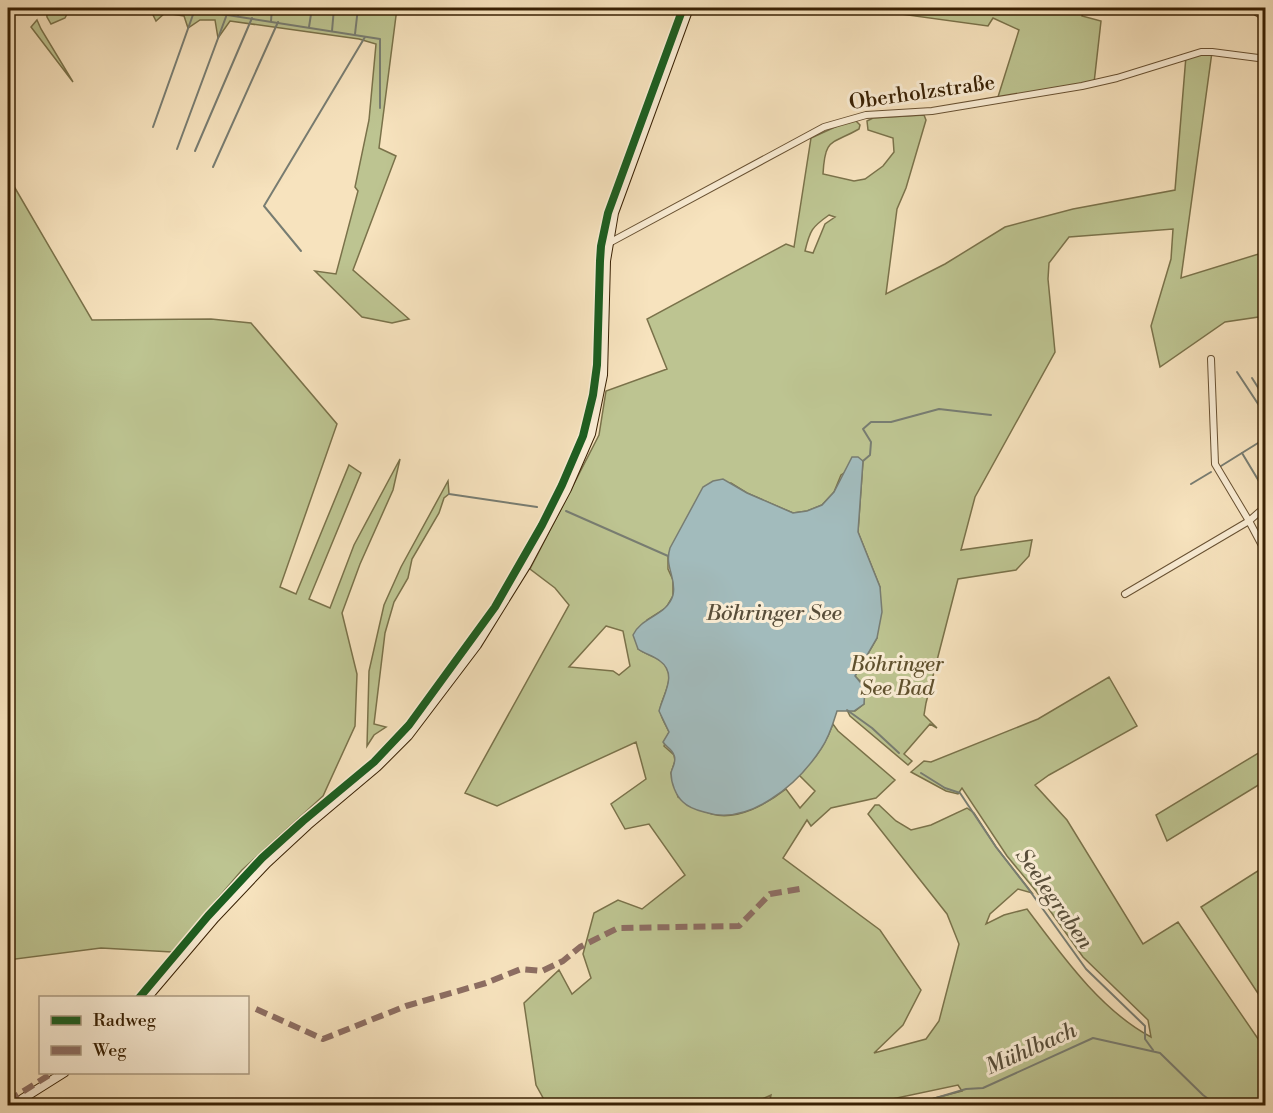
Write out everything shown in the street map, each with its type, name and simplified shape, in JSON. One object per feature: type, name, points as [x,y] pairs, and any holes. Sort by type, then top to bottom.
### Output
[{"type":"street","points":[[149,996],[214,918],[267,863],[377,767],[422,720],[506,600],[547,528],[591,434],[603,375],[608,244],[614,213],[689,8]]},
{"type":"street","points":[[1250,8],[1266,18]]},
{"type":"street","name":"Oberholzstraße","points":[[608,244],[824,127],[843,120],[866,115],[932,111],[1082,86],[1118,78],[1201,52],[1266,59]]},
{"type":"street","points":[[1211,358],[1215,464],[1263,539],[1266,553]]},
{"type":"street","points":[[1125,594],[1249,520],[1266,506]]},
{"type":"street","points":[[11,1106],[62,1074]]},
{"type":"green space","points":[[46,8],[70,8],[65,18],[51,24]]},
{"type":"green space","points":[[134,8],[397,8],[379,148],[396,156],[353,270],[409,319],[392,323],[362,317],[315,271],[336,274],[358,191],[355,187],[369,120],[376,44],[359,39],[230,21],[218,38],[215,20],[200,20],[188,28],[184,16],[165,13],[156,21],[152,13]]},
{"type":"green space","points":[[902,8],[1084,8],[1082,16],[1101,21],[1094,83],[997,100],[1019,30],[993,18],[988,26],[900,14]]},
{"type":"green space","points":[[37,20],[41,29],[73,82],[31,27]]},
{"type":"green space","name":"Böhringer See Bad","points":[[1212,52],[1181,278],[1265,252],[1265,316],[1225,322],[1160,367],[1151,326],[1171,259],[1173,229],[1069,237],[1049,263],[1048,279],[1055,352],[975,497],[961,550],[1032,540],[1029,556],[1016,570],[958,579],[924,715],[937,728],[930,724],[904,754],[912,761],[908,765],[850,716],[847,710],[855,711],[864,704],[861,682],[855,676],[877,638],[880,587],[858,532],[863,461],[841,475],[834,492],[822,505],[807,511],[793,513],[747,493],[731,483],[704,487],[668,556],[668,569],[673,580],[673,596],[666,608],[647,620],[638,649],[659,659],[669,674],[660,708],[669,732],[664,746],[674,755],[675,761],[671,773],[678,797],[699,809],[722,816],[741,813],[761,805],[786,789],[800,808],[815,791],[798,774],[819,751],[833,724],[838,731],[895,780],[876,798],[831,808],[811,826],[807,820],[783,858],[880,930],[921,990],[903,1025],[874,1053],[926,1039],[939,1021],[959,944],[947,914],[868,814],[875,805],[879,805],[896,821],[911,830],[931,825],[967,808],[974,813],[996,847],[1032,893],[1018,889],[990,914],[986,924],[1004,915],[1027,909],[1098,996],[1132,1026],[1151,1037],[1148,1020],[1083,957],[1036,891],[1007,856],[962,788],[958,794],[946,791],[911,772],[924,761],[931,762],[1038,719],[1109,677],[1137,726],[1035,785],[1067,820],[1143,944],[1178,922],[1265,1049],[1265,1105],[908,1105],[962,1091],[958,1085],[859,1106],[769,1105],[771,1095],[746,1106],[547,1105],[536,1085],[524,1003],[559,970],[572,994],[591,978],[583,954],[594,913],[618,900],[642,909],[685,875],[649,824],[625,829],[611,804],[646,779],[636,742],[497,806],[465,793],[569,605],[555,588],[530,569],[599,435],[606,391],[667,369],[647,319],[786,244],[794,247],[811,138],[846,122],[856,121],[860,125],[859,129],[831,144],[826,154],[823,174],[854,181],[865,179],[883,166],[894,152],[893,138],[868,130],[867,121],[873,118],[924,115],[926,120],[906,188],[897,209],[886,294],[945,264],[1005,227],[1073,209],[1175,190],[1186,56]],"holes":[[[829,215],[835,217],[825,224],[813,253],[805,251],[812,230]],[[606,626],[623,631],[630,666],[619,675],[613,671],[569,667]]]},
{"type":"green space","points":[[8,176],[92,320],[211,319],[251,323],[337,424],[280,587],[296,594],[349,465],[361,473],[309,599],[330,608],[354,545],[400,459],[393,490],[360,564],[342,613],[357,674],[355,726],[323,796],[242,870],[172,952],[101,948],[8,960]]},
{"type":"green space","points":[[448,481],[449,494],[444,498],[439,513],[412,559],[408,578],[394,602],[385,633],[374,724],[386,727],[374,735],[367,746],[369,671],[384,605],[401,567]]},
{"type":"green space","points":[[1265,749],[1265,781],[1167,841],[1156,815]]},
{"type":"green space","points":[[1264,867],[1266,869],[1265,1004],[1201,907]]},
{"type":"water","name":"Böhringer See","points":[[852,457],[858,457],[863,461],[858,532],[880,587],[882,612],[877,638],[855,676],[865,688],[864,704],[854,711],[837,711],[821,749],[799,776],[771,799],[755,808],[721,815],[693,808],[680,799],[674,789],[671,773],[675,758],[663,742],[669,732],[659,711],[668,685],[668,672],[660,661],[638,649],[633,635],[642,624],[665,608],[673,595],[674,589],[668,561],[670,548],[703,487],[713,481],[723,479],[747,493],[793,513],[807,511],[822,505],[834,492]]},
{"type":"waterway","points":[[183,8],[380,39],[380,108]]},
{"type":"waterway","points":[[238,8],[238,16]]},
{"type":"waterway","points":[[271,21],[272,8]]},
{"type":"waterway","points":[[309,27],[312,8]]},
{"type":"waterway","points":[[332,31],[334,8]]},
{"type":"waterway","points":[[355,34],[358,8]]},
{"type":"waterway","points":[[153,127],[195,9]]},
{"type":"waterway","points":[[177,149],[227,14]]},
{"type":"waterway","points":[[195,151],[252,18]]},
{"type":"waterway","points":[[213,167],[278,22]]},
{"type":"waterway","points":[[301,251],[264,206],[365,37]]},
{"type":"waterway","points":[[1237,372],[1266,416]]},
{"type":"waterway","points":[[1252,378],[1266,400]]},
{"type":"waterway","points":[[863,461],[870,455],[871,442],[863,429],[871,422],[891,422],[939,409],[991,415]]},
{"type":"waterway","points":[[1221,466],[1266,438]]},
{"type":"waterway","points":[[1242,453],[1263,488]]},
{"type":"waterway","points":[[1191,484],[1211,472]]},
{"type":"waterway","points":[[449,494],[537,507]]},
{"type":"waterway","points":[[566,511],[668,556]]},
{"type":"waterway","name":"Seelegraben","points":[[847,710],[872,728],[899,753]]},
{"type":"waterway","name":"Seelegraben","points":[[921,773],[945,788],[960,793],[996,847],[1086,969],[1145,1026],[1145,1039],[1153,1050]]},
{"type":"waterway","name":"Mühlbach","points":[[909,1106],[966,1089],[983,1088],[1093,1038],[1160,1053],[1203,1095],[1218,1106]]},
{"type":"waterway","name":"Mühlbach","points":[[1259,1106],[1266,1103]]},
{"type":"marked path","points":[[256,1009],[323,1039],[406,1006],[486,983],[521,969],[542,971],[563,961],[580,947],[618,928],[739,926],[770,894],[805,888]]},
{"type":"marked path","points":[[8,1101],[51,1074]]},
{"type":"cycle path","points":[[141,996],[208,916],[262,858],[374,762],[409,725],[495,607],[542,525],[583,436],[593,395],[597,365],[601,246],[608,213],[683,8]]}]
